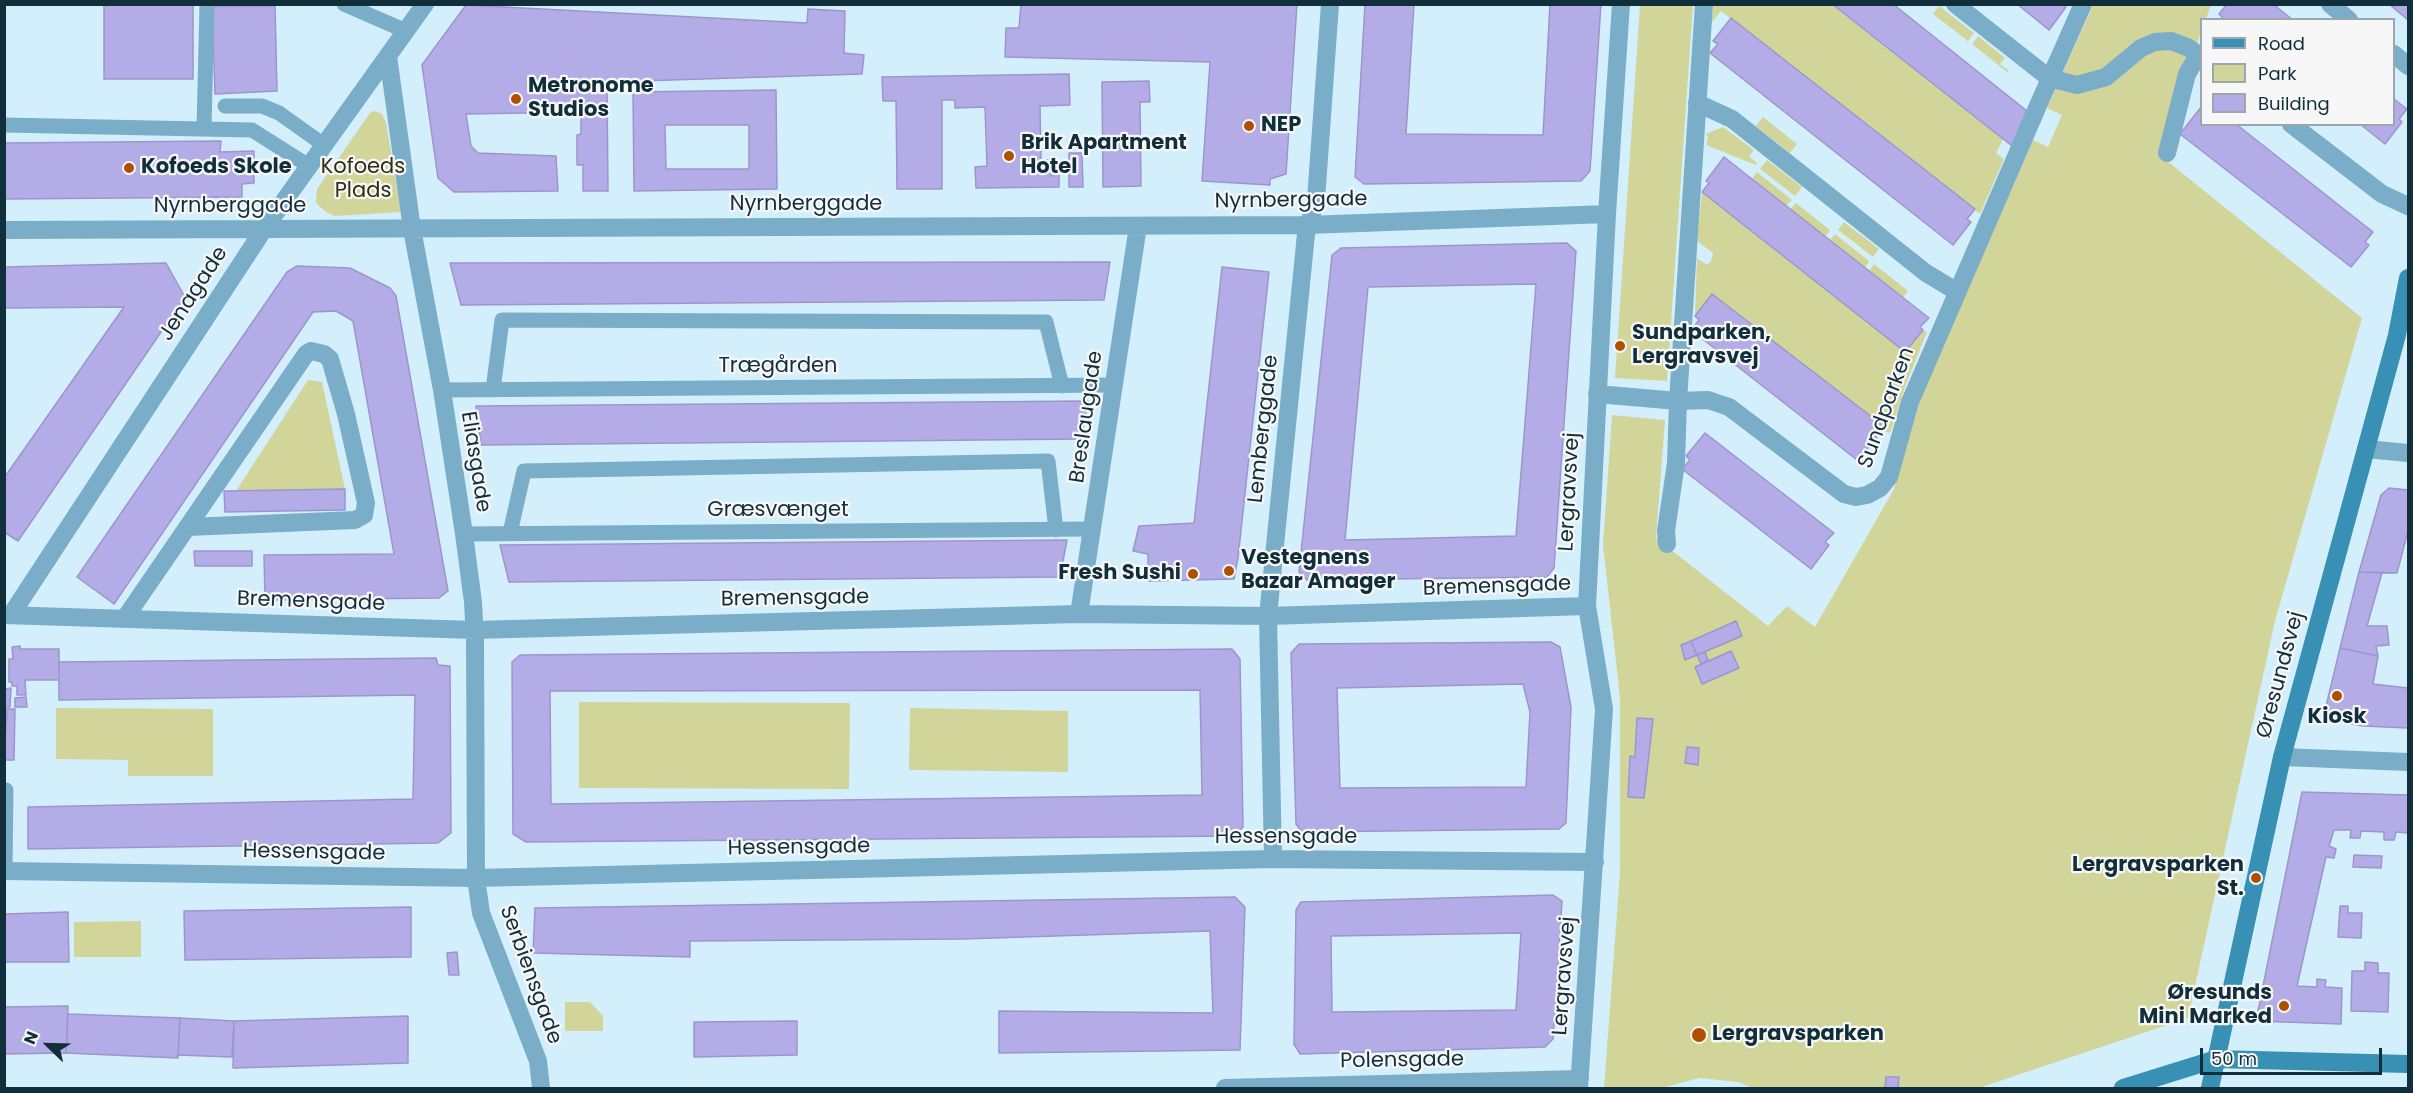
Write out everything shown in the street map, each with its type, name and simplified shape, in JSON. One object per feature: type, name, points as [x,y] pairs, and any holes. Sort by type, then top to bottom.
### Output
[{"type":"street","name":"Jenagade","points":[[8,615],[264,229],[425,4]]},
{"type":"street","name":"Lemberggade","points":[[1272,860],[1268,616],[1307,225],[1316,200],[1330,4]]},
{"type":"street","name":"Lergravsvej","points":[[1580,1084],[1604,709],[1587,606],[1607,214],[1621,4]]},
{"type":"street","points":[[1667,544],[1665,531],[1676,464],[1678,401],[1704,4]]},
{"type":"street","points":[[1955,4],[2049,78],[2078,85],[2106,77],[2141,48],[2155,42],[2171,41],[2187,47],[2200,56],[2187,74],[2167,153]]},
{"type":"street","name":"Sundparken","points":[[1598,394],[1678,401],[1708,400],[1729,407],[1844,494],[1856,497],[1867,495],[1880,488],[1889,477],[1910,402],[1956,291],[2083,4]]},
{"type":"street","points":[[2330,4],[2347,18]]},
{"type":"street","points":[[2395,55],[2409,66]]},
{"type":"street","name":"Eliasgade","points":[[388,56],[412,228],[442,390],[473,602],[476,878]]},
{"type":"street","points":[[1697,103],[1732,119],[1926,273],[1956,291]]},
{"type":"street","points":[[2294,126],[2382,194],[2409,206]]},
{"type":"street","name":"Nyrnberggade","points":[[4,230],[1307,225],[1607,214]]},
{"type":"street","name":"Breslaugade","points":[[1079,614],[1138,226]]},
{"type":"street","name":"Øresundsvej","points":[[2210,1089],[2282,757],[2397,335],[2409,278]]},
{"type":"street","points":[[125,618],[306,354],[311,351],[324,354],[330,359],[346,414],[366,503],[364,515],[355,520],[188,527]]},
{"type":"street","points":[[2366,449],[2409,453]]},
{"type":"street","name":"Bremensgade","points":[[8,615],[474,630],[1079,614],[1268,616],[1587,606]]},
{"type":"street","points":[[2282,757],[2409,762]]},
{"type":"street","name":"Hessensgade","points":[[5,871],[476,878],[1272,860],[1595,862]]},
{"type":"street","name":"Serbiensgade","points":[[476,878],[481,913],[538,1061],[541,1089]]},
{"type":"street","points":[[2123,1089],[2216,1059],[2409,1064]]},
{"type":"street","name":"Polensgade","points":[[1225,1089],[1580,1084]]},
{"type":"lane","points":[[204,129],[207,4]]},
{"type":"lane","points":[[344,4],[406,31]]},
{"type":"lane","points":[[225,106],[262,106],[279,113],[324,145]]},
{"type":"lane","points":[[4,125],[252,129],[309,165]]},
{"type":"lane","points":[[494,390],[502,320],[1046,322],[1062,386]]},
{"type":"lane","name":"Trægården","points":[[442,390],[1115,385]]},
{"type":"lane","points":[[510,533],[524,471],[1048,461],[1056,530]]},
{"type":"lane","name":"Græsvænget","points":[[464,534],[1093,530]]},
{"type":"lane","points":[[5,871],[6,790]]},
{"type":"green space","points":[[1640,5],[1693,5],[1667,381],[1615,378]]},
{"type":"green space","points":[[1713,5],[1832,5],[2003,139],[1996,153],[2004,159],[1980,214],[1721,11],[1712,22]]},
{"type":"green space","name":"Lergravsparken","points":[[2093,5],[2211,5],[2206,18],[2200,18],[2200,35],[2161,156],[2362,318],[2275,621],[2188,1018],[1979,1088],[1752,1088],[1738,1082],[1699,1078],[1662,1088],[1604,1088],[1620,872],[1620,698],[1603,545],[1612,415],[1665,420],[1656,538],[1768,626],[1787,606],[1815,627],[1894,489],[1924,387],[2033,140],[2048,147],[2062,115],[2047,108]]},
{"type":"green space","points":[[1939,6],[1974,33],[1968,41],[1933,14]]},
{"type":"green space","points":[[1978,36],[2005,58],[2000,64],[2009,71],[2007,72],[1972,44]]},
{"type":"green space","name":"Kofoeds Plads","points":[[374,111],[381,113],[386,122],[401,212],[335,216],[316,203],[317,189],[370,113]]},
{"type":"green space","points":[[1763,117],[1797,144],[1790,153],[1756,126]]},
{"type":"green space","points":[[1723,127],[1754,150],[1749,156],[1757,163],[1756,165],[1706,145],[1708,138],[1706,134]]},
{"type":"green space","points":[[1767,160],[1802,187],[1795,196],[1760,169]]},
{"type":"green space","points":[[1757,172],[1792,200],[1786,206],[1752,179]]},
{"type":"green space","points":[[1702,192],[1905,352],[1923,330],[1927,332],[1906,384],[1890,433],[1878,429],[1881,424],[1712,295],[1695,316],[1697,258],[1707,265],[1713,253],[1697,241]]},
{"type":"green space","points":[[1796,203],[1830,230],[1825,237],[1790,209]]},
{"type":"green space","points":[[1844,222],[1879,249],[1873,257],[1838,230]]},
{"type":"green space","points":[[1835,234],[1869,261],[1865,268],[1830,240]]},
{"type":"green space","points":[[1874,264],[1908,291],[1903,297],[1869,271]]},
{"type":"green space","points":[[308,380],[322,382],[345,489],[236,491]]},
{"type":"green space","points":[[579,702],[850,703],[849,789],[579,788]]},
{"type":"green space","points":[[56,708],[213,709],[213,776],[128,776],[128,760],[56,759]]},
{"type":"green space","points":[[910,708],[1068,711],[1068,772],[909,770]]},
{"type":"green space","points":[[141,921],[141,957],[74,957],[74,922]]},
{"type":"green space","points":[[565,1002],[590,1002],[603,1016],[603,1031],[565,1031]]},
{"type":"building","points":[[104,4],[193,4],[193,79],[104,79]]},
{"type":"building","points":[[1021,4],[1297,4],[1286,174],[1270,179],[1270,185],[1202,181],[1210,62],[1005,57],[1006,28],[1019,28]]},
{"type":"building","points":[[1365,4],[1414,4],[1406,134],[1543,135],[1550,4],[1601,4],[1590,171],[1581,181],[1364,184],[1355,177]]},
{"type":"building","points":[[1832,4],[1893,4],[2027,111],[2012,146]]},
{"type":"building","points":[[2017,4],[2064,4],[2066,7],[2049,30]]},
{"type":"building","points":[[2227,4],[2273,4],[2290,18],[2223,18],[2219,14]]},
{"type":"building","points":[[2389,4],[2408,4],[2408,20]]},
{"type":"building","name":"Metronome Studios","points":[[466,5],[807,23],[808,9],[845,11],[844,53],[864,55],[862,74],[607,82],[608,191],[583,191],[583,165],[577,165],[577,135],[581,134],[581,112],[466,114],[471,146],[478,153],[556,156],[558,191],[454,192],[438,178],[422,65]]},
{"type":"building","points":[[212,6],[275,6],[277,91],[215,94]]},
{"type":"building","points":[[1731,18],[1975,209],[1967,219],[1971,222],[1953,245],[1710,53],[1718,44],[1713,41]]},
{"type":"building","points":[[1069,74],[1070,105],[1040,106],[1041,160],[1051,160],[1051,176],[1059,175],[1059,187],[976,188],[975,167],[987,166],[985,107],[955,108],[955,100],[942,100],[942,189],[897,189],[896,101],[883,101],[882,77]]},
{"type":"building","points":[[1149,81],[1150,102],[1140,102],[1141,186],[1103,187],[1102,82]]},
{"type":"building","points":[[776,90],[777,189],[634,191],[633,92]],"holes":[[[665,125],[749,125],[749,169],[666,169]]]},
{"type":"building","points":[[2395,100],[2407,109],[2399,119],[2402,122],[2385,144],[2362,126],[2395,126]]},
{"type":"building","points":[[2200,109],[2200,126],[2239,126],[2373,232],[2365,242],[2369,245],[2351,267],[2180,134]]},
{"type":"building","name":"Kofoeds Skole","points":[[221,141],[220,152],[254,151],[254,183],[242,184],[242,197],[4,199],[4,143]]},
{"type":"building","points":[[1069,153],[1082,153],[1083,187],[1069,187]]},
{"type":"building","points":[[1724,157],[1929,318],[1920,327],[1923,330],[1905,352],[1702,192],[1709,183],[1706,181]]},
{"type":"building","points":[[1567,243],[1576,251],[1554,568],[1547,577],[1307,580],[1299,572],[1332,255],[1341,248]],"holes":[[[1536,284],[1516,536],[1345,540],[1368,287]]]},
{"type":"building","points":[[1110,262],[1104,300],[461,305],[450,263]]},
{"type":"building","points":[[166,263],[185,297],[18,541],[4,532],[4,478],[124,307],[4,308],[4,267]]},
{"type":"building","points":[[297,266],[350,268],[390,288],[396,296],[448,591],[439,598],[265,600],[264,555],[394,554],[353,321],[336,311],[313,312],[114,604],[77,577],[287,272]]},
{"type":"building","points":[[1222,267],[1269,272],[1234,579],[1148,581],[1148,554],[1133,551],[1139,526],[1194,523]]},
{"type":"building","points":[[1712,294],[1881,424],[1874,434],[1877,438],[1857,460],[1691,330],[1699,320],[1695,316]]},
{"type":"building","points":[[1088,401],[1081,439],[481,445],[476,406]]},
{"type":"building","points":[[1705,433],[1834,533],[1825,542],[1829,545],[1811,569],[1682,469],[1690,460],[1686,456]]},
{"type":"building","points":[[2389,488],[2408,490],[2408,531],[2397,573],[2359,572],[2381,495]]},
{"type":"building","points":[[345,489],[345,510],[225,512],[224,491]]},
{"type":"building","points":[[1067,540],[1060,577],[509,582],[500,545]]},
{"type":"building","points":[[194,551],[252,551],[252,566],[195,566]]},
{"type":"building","points":[[2359,572],[2382,573],[2367,626],[2387,626],[2389,645],[2376,646],[2378,656],[2340,648]]},
{"type":"building","points":[[1736,621],[1742,636],[1697,655],[1691,641]]},
{"type":"building","points":[[1691,641],[1697,655],[1685,660],[1681,645]]},
{"type":"building","points":[[1551,642],[1560,647],[1571,707],[1566,823],[1559,829],[1302,832],[1296,824],[1291,653],[1299,644]],"holes":[[[1523,684],[1530,712],[1526,787],[1340,788],[1337,688]]]},
{"type":"building","points":[[20,646],[20,649],[59,649],[59,680],[25,680],[26,695],[17,695],[17,686],[12,686],[12,682],[9,682],[9,659],[13,659],[12,647]]},
{"type":"building","points":[[2340,648],[2378,656],[2373,684],[2408,688],[2408,728],[2363,726],[2323,719]]},
{"type":"building","points":[[1232,649],[1240,659],[1243,827],[1234,836],[526,842],[513,834],[512,662],[520,655]],"holes":[[[1200,690],[1202,795],[551,804],[550,691]]]},
{"type":"building","points":[[1731,651],[1739,668],[1702,684],[1695,667]]},
{"type":"building","points":[[1705,652],[1708,660],[1701,664],[1697,655]]},
{"type":"building","points":[[436,658],[438,665],[450,666],[451,833],[438,843],[28,849],[28,807],[413,799],[415,695],[59,700],[59,662]]},
{"type":"building","points":[[11,688],[10,707],[4,707],[4,689]]},
{"type":"building","points":[[26,697],[27,707],[15,707],[15,698]]},
{"type":"building","points":[[7,709],[15,709],[14,760],[4,760]]},
{"type":"building","points":[[1637,718],[1653,719],[1644,798],[1628,797],[1630,756],[1635,757]]},
{"type":"building","points":[[1687,747],[1699,748],[1698,765],[1685,763]]},
{"type":"building","points":[[2302,792],[2408,795],[2408,833],[2396,832],[2394,840],[2384,840],[2384,832],[2361,831],[2360,838],[2350,838],[2351,830],[2334,830],[2329,846],[2336,849],[2334,858],[2326,857],[2297,986],[2317,987],[2317,979],[2326,980],[2325,987],[2342,988],[2341,1024],[2256,1021]]},
{"type":"building","points":[[2354,855],[2382,856],[2381,868],[2353,867]]},
{"type":"building","points":[[1553,895],[1562,901],[1553,1039],[1545,1047],[1300,1054],[1294,1044],[1296,910],[1301,902]],"holes":[[[1521,933],[1516,1010],[1332,1012],[1331,936]]]},
{"type":"building","points":[[1235,897],[1245,907],[1240,1050],[999,1053],[999,1011],[1213,1013],[1210,931],[962,939],[690,941],[690,957],[533,953],[535,908]]},
{"type":"building","points":[[2340,906],[2348,906],[2348,913],[2362,913],[2361,938],[2338,937]]},
{"type":"building","points":[[411,907],[411,957],[185,960],[184,911]]},
{"type":"building","points":[[68,912],[69,962],[4,962],[4,914]]},
{"type":"building","points":[[457,952],[459,975],[449,975],[447,953]]},
{"type":"building","points":[[2365,962],[2378,963],[2378,973],[2389,973],[2388,1012],[2351,1011],[2352,971],[2365,971]]},
{"type":"building","points":[[68,1006],[66,1053],[4,1054],[4,1007]]},
{"type":"building","points":[[68,1014],[180,1018],[178,1058],[66,1053]]},
{"type":"building","points":[[408,1016],[408,1063],[233,1068],[234,1021]]},
{"type":"building","points":[[180,1018],[234,1021],[232,1057],[178,1055]]},
{"type":"building","points":[[797,1021],[797,1055],[694,1057],[694,1022]]},
{"type":"building","points":[[1886,1077],[1899,1077],[1898,1088],[1885,1088]]},
{"type":"place","name":"Metronome Studios","points":[[516,99]]},
{"type":"place","name":"NEP","points":[[1249,126]]},
{"type":"place","name":"Brik Apartment Hotel","points":[[1009,156]]},
{"type":"place","name":"Kofoeds Skole","points":[[129,168]]},
{"type":"place","name":"Sundparken, Lergravsvej","points":[[1620,346]]},
{"type":"place","name":"Vestegnens Bazar Amager","points":[[1229,571]]},
{"type":"place","name":"Fresh Sushi","points":[[1193,574]]},
{"type":"place","name":"Kiosk","points":[[2337,696]]},
{"type":"place","name":"Lergravsparken St.","points":[[2256,878]]},
{"type":"place","name":"Øresunds Mini Marked","points":[[2284,1006]]},
{"type":"place","name":"Lergravsparken","points":[[1699,1035]]}]
